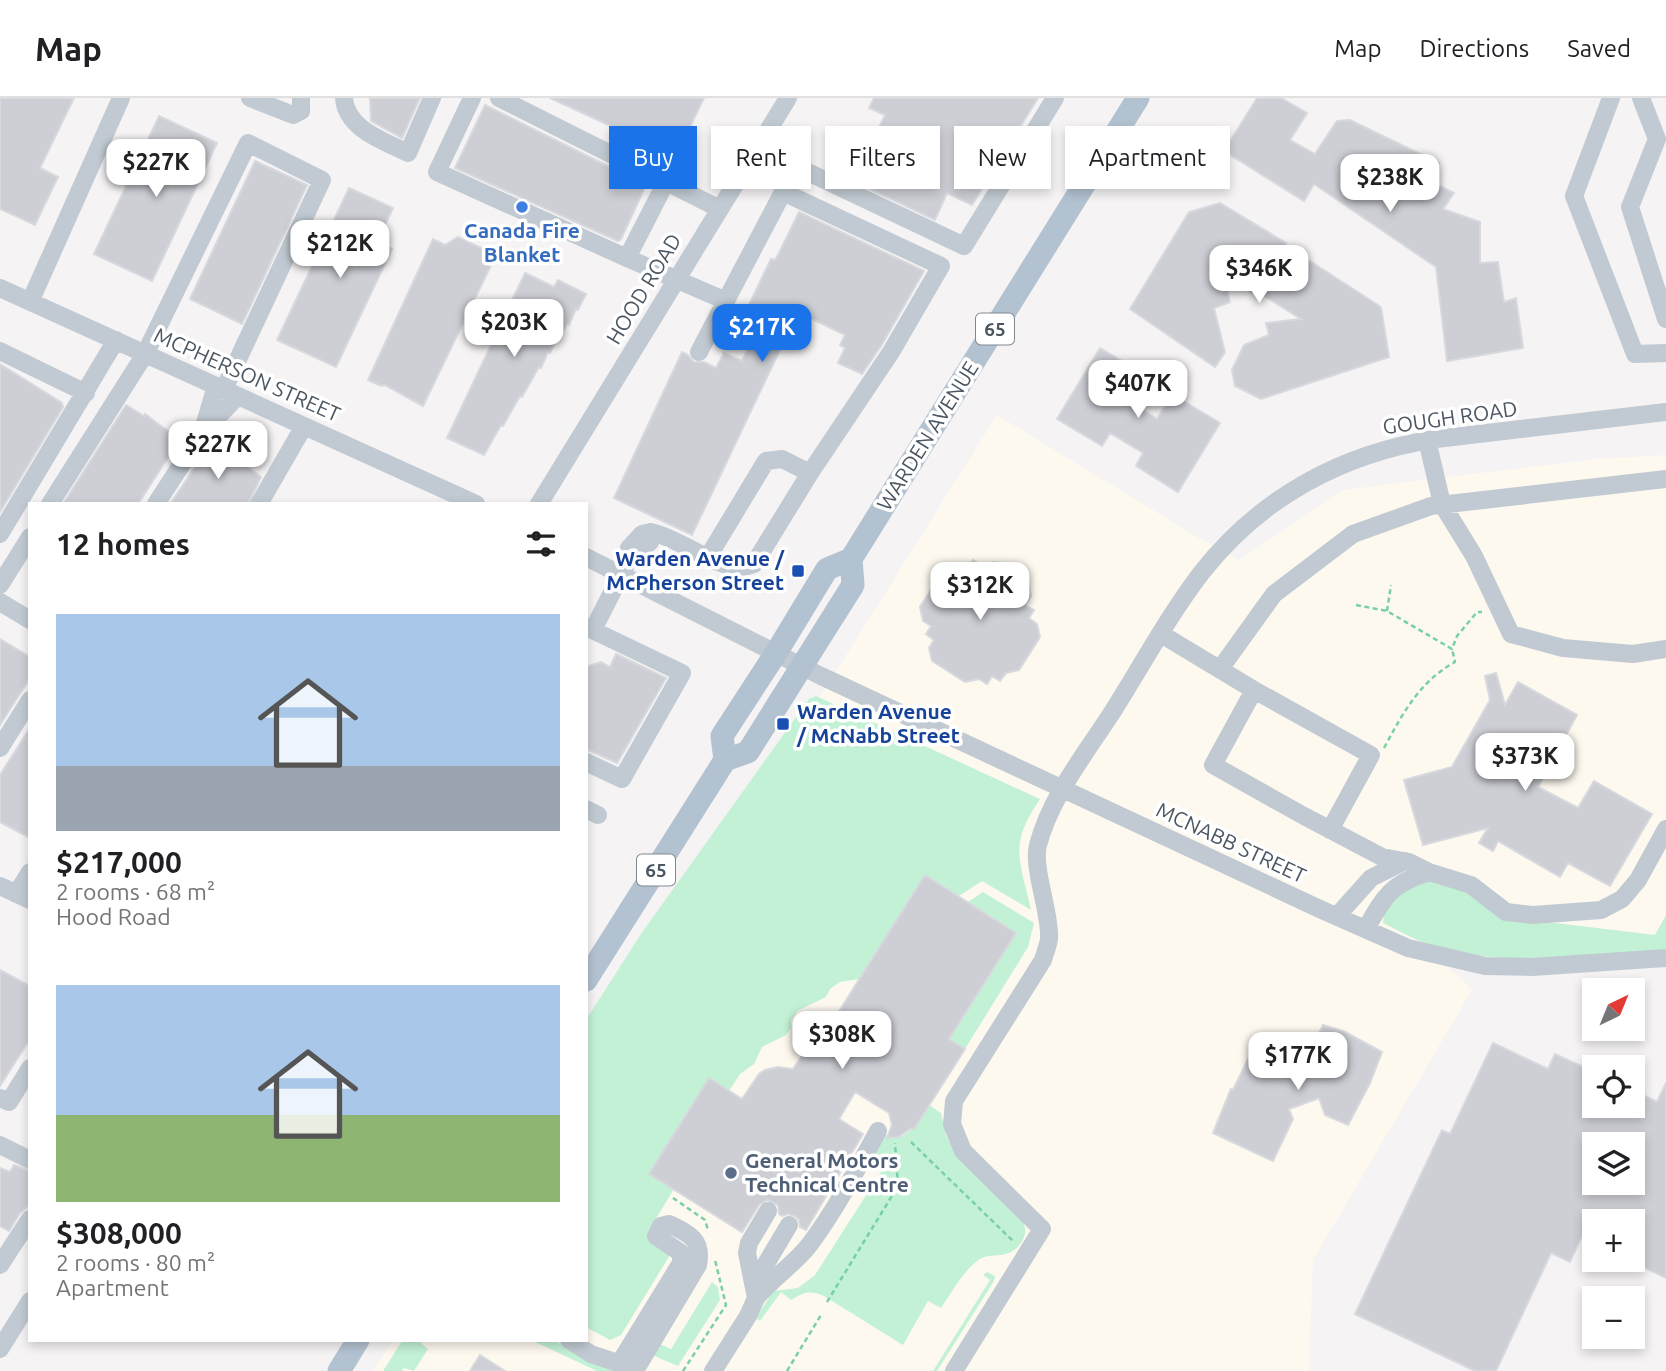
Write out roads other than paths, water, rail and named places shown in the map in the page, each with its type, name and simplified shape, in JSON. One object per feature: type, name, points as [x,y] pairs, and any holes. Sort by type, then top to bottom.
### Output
[{"type":"main road","name":"WARDEN AVENUE","points":[[725,760],[722,736],[827,569],[851,559],[1138,98]]},
{"type":"main road","name":"WARDEN AVENUE","points":[[588,977],[725,760],[748,752],[853,585],[851,559]]},
{"type":"main road","points":[[338,1371],[357,1342]]},
{"type":"street","points":[[30,302],[121,98]]},
{"type":"street","points":[[250,98],[293,115],[301,111],[301,98]]},
{"type":"street","points":[[344,98],[344,106],[355,125],[408,153],[432,98]]},
{"type":"street","points":[[472,98],[437,172],[726,301]]},
{"type":"street","points":[[499,98],[609,153]]},
{"type":"street","name":"HOOD ROAD","points":[[771,126],[788,98]]},
{"type":"street","points":[[811,174],[964,246],[1055,98]]},
{"type":"street","points":[[1611,98],[1574,196],[1635,354],[1666,353]]},
{"type":"street","points":[[1642,98],[1657,139],[1630,207],[1666,318]]},
{"type":"street","points":[[51,502],[145,354],[248,143],[322,180],[226,390],[157,502]]},
{"type":"street","points":[[626,258],[662,189]]},
{"type":"street","points":[[680,189],[720,209]]},
{"type":"street","name":"HOOD ROAD","points":[[540,502],[732,189]]},
{"type":"street","points":[[588,763],[622,779],[682,673],[590,629],[624,568],[650,542],[650,532],[667,535],[727,566],[744,568],[754,564],[810,473],[891,352],[941,266],[783,192],[699,352]]},
{"type":"street","name":"MCPHERSON STREET","points":[[0,288],[472,502]]},
{"type":"street","points":[[0,534],[116,340]]},
{"type":"street","points":[[0,351],[86,393]]},
{"type":"street","points":[[202,433],[226,390]]},
{"type":"street","name":"GOUGH ROAD","points":[[954,1371],[1042,1228],[963,1152],[952,1124],[954,1101],[1044,960],[1049,939],[1037,850],[1042,831],[1063,790],[1202,573],[1233,537],[1290,491],[1319,474],[1376,452],[1427,440],[1666,412]]},
{"type":"street","points":[[260,502],[304,426]]},
{"type":"street","points":[[1427,440],[1442,504],[1474,555],[1511,634],[1563,648],[1633,654],[1666,649]]},
{"type":"street","points":[[708,557],[766,461],[782,458],[810,473]]},
{"type":"street","points":[[1220,670],[1274,594],[1353,534],[1442,504],[1666,479]]},
{"type":"street","points":[[0,585],[28,540]]},
{"type":"street","points":[[588,558],[624,568],[776,653]]},
{"type":"street","points":[[0,603],[28,620]]},
{"type":"street","points":[[1161,634],[1371,755],[1329,830]]},
{"type":"street","name":"MCNABB STREET","points":[[776,653],[1063,790],[1408,948],[1485,966],[1532,967],[1666,958]]},
{"type":"street","points":[[1254,690],[1213,765],[1381,857],[1405,862],[1471,885],[1506,912],[1533,915],[1601,910],[1622,899],[1638,880],[1666,829]]},
{"type":"street","points":[[0,748],[28,703]]},
{"type":"street","points":[[1337,916],[1371,878],[1405,862]]},
{"type":"street","points":[[1366,929],[1380,903],[1405,880],[1429,872]]},
{"type":"street","points":[[15,893],[28,875]]},
{"type":"street","points":[[0,1098],[9,1102],[28,1071]]},
{"type":"street","points":[[755,1291],[768,1283],[808,1246],[878,1131]]},
{"type":"street","points":[[0,1145],[28,1159]]},
{"type":"street","points":[[755,1291],[747,1252],[749,1243],[768,1211]]},
{"type":"street","points":[[0,1265],[28,1222]]},
{"type":"street","points":[[669,1224],[696,1241],[700,1248],[698,1265],[632,1368],[681,1263],[681,1253],[656,1236],[661,1226],[669,1224]]},
{"type":"street","points":[[713,1371],[748,1316],[755,1291],[789,1225]]},
{"type":"street","points":[[1,1347],[28,1304]]},
{"type":"street","points":[[572,1342],[591,1354],[632,1368]]},
{"type":"place","name":"Canada Fire Blanket","points":[[522,207]]},
{"type":"place","name":"Warden Avenue / McPherson Street","points":[[798,571]]},
{"type":"place","name":"Warden Avenue / McNabb Street","points":[[783,724]]},
{"type":"place","name":"General Motors Technical Centre","points":[[731,1173]]}]
